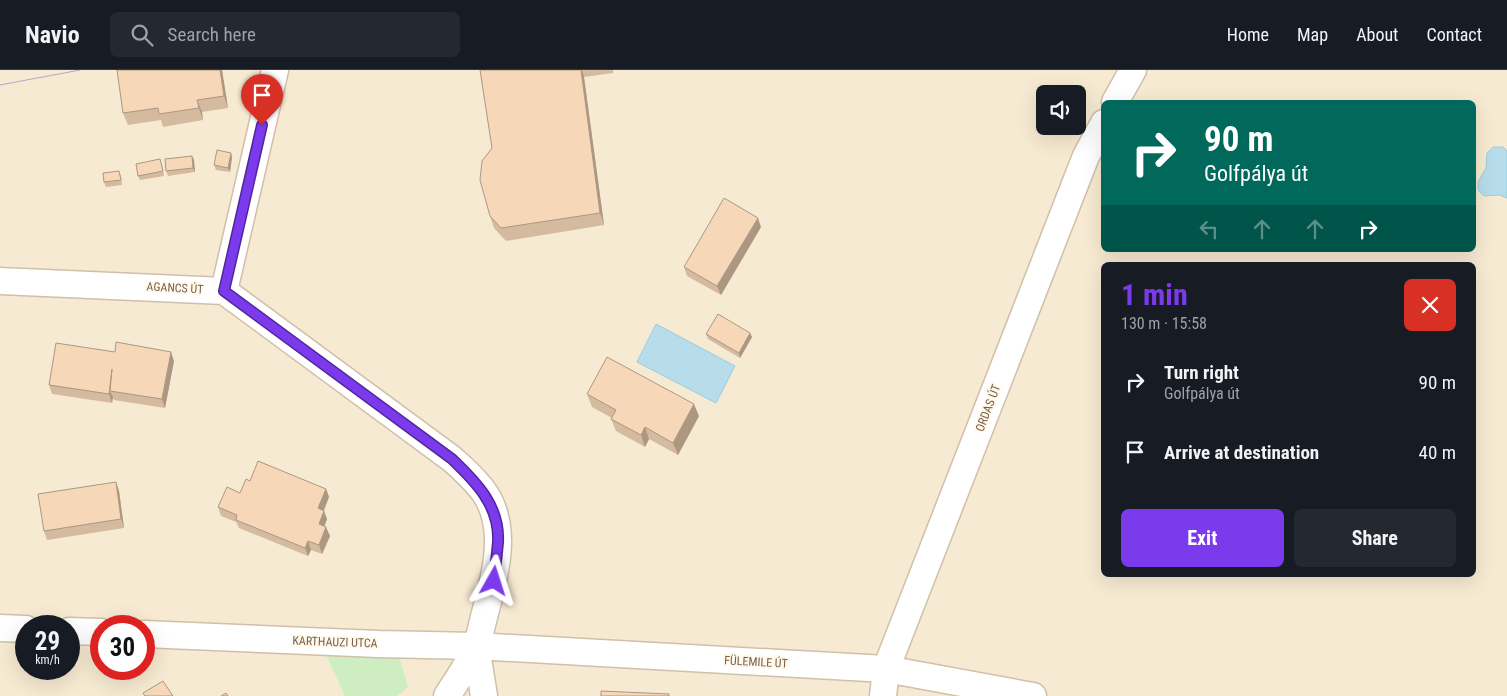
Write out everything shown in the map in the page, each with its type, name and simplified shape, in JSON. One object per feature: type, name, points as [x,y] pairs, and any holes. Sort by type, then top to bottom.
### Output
[{"type":"street","points":[[275,70],[224,291],[452,459],[474,479],[486,496],[494,512],[498,540],[494,581],[476,646],[447,696]]},
{"type":"street","points":[[1116,100],[1133,70]]},
{"type":"street","name":"ORDAS ÚT","points":[[883,696],[886,669],[1086,156],[1101,128]]},
{"type":"street","name":"AGANCS ÚT","points":[[0,281],[224,291]]},
{"type":"street","points":[[0,628],[15,629]]},
{"type":"street","name":"KARTHAUZI UTCA","points":[[155,634],[378,644],[476,646]]},
{"type":"street","points":[[476,646],[484,696]]},
{"type":"street","name":"FÜLEMILE ÚT","points":[[476,646],[886,669],[1033,696]]},
{"type":"shaded area","points":[[0,70],[1507,70],[1507,696],[0,696]]},
{"type":"green space","points":[[326,655],[399,656],[408,687],[397,696],[345,696]]},
{"type":"water","points":[[1493,147],[1503,147],[1507,151],[1507,198],[1499,195],[1484,196],[1478,190],[1478,182],[1486,168],[1487,153]]},
{"type":"water","points":[[656,324],[735,366],[716,403],[637,362]]},
{"type":"building","points":[[117,70],[220,70],[224,96],[197,100],[199,108],[159,114],[158,108],[123,113]]},
{"type":"building","points":[[480,70],[581,70],[600,213],[501,228],[490,216],[480,180],[482,161],[492,148]]},
{"type":"building","points":[[217,150],[231,153],[228,168],[214,165]]},
{"type":"building","points":[[192,156],[193,168],[166,171],[165,159]]},
{"type":"building","points":[[160,159],[163,171],[138,176],[136,164]]},
{"type":"building","points":[[119,171],[121,180],[104,182],[103,173]]},
{"type":"building","points":[[724,198],[758,218],[717,286],[684,267]]},
{"type":"building","points":[[718,314],[750,333],[739,353],[706,334]]},
{"type":"building","points":[[116,342],[171,352],[162,399],[110,391],[112,369],[109,394],[49,385],[56,343],[115,352]]},
{"type":"building","points":[[607,357],[694,404],[673,443],[645,427],[641,435],[611,419],[616,410],[587,394]]},
{"type":"building","points":[[258,461],[326,489],[318,508],[324,511],[319,524],[326,527],[319,545],[308,541],[305,548],[236,520],[237,515],[218,507],[227,487],[240,493],[246,479],[250,481]]},
{"type":"building","points":[[116,482],[121,519],[44,531],[38,494]]},
{"type":"building","points":[[163,681],[173,696],[145,696],[143,693]]},
{"type":"building","points":[[601,691],[669,694],[669,696],[601,696]]},
{"type":"tram line","points":[[0,85],[80,70]]},
{"type":"route","points":[[262,125],[224,291],[452,459],[474,479],[494,512],[497,526],[498,540],[494,581]]}]
